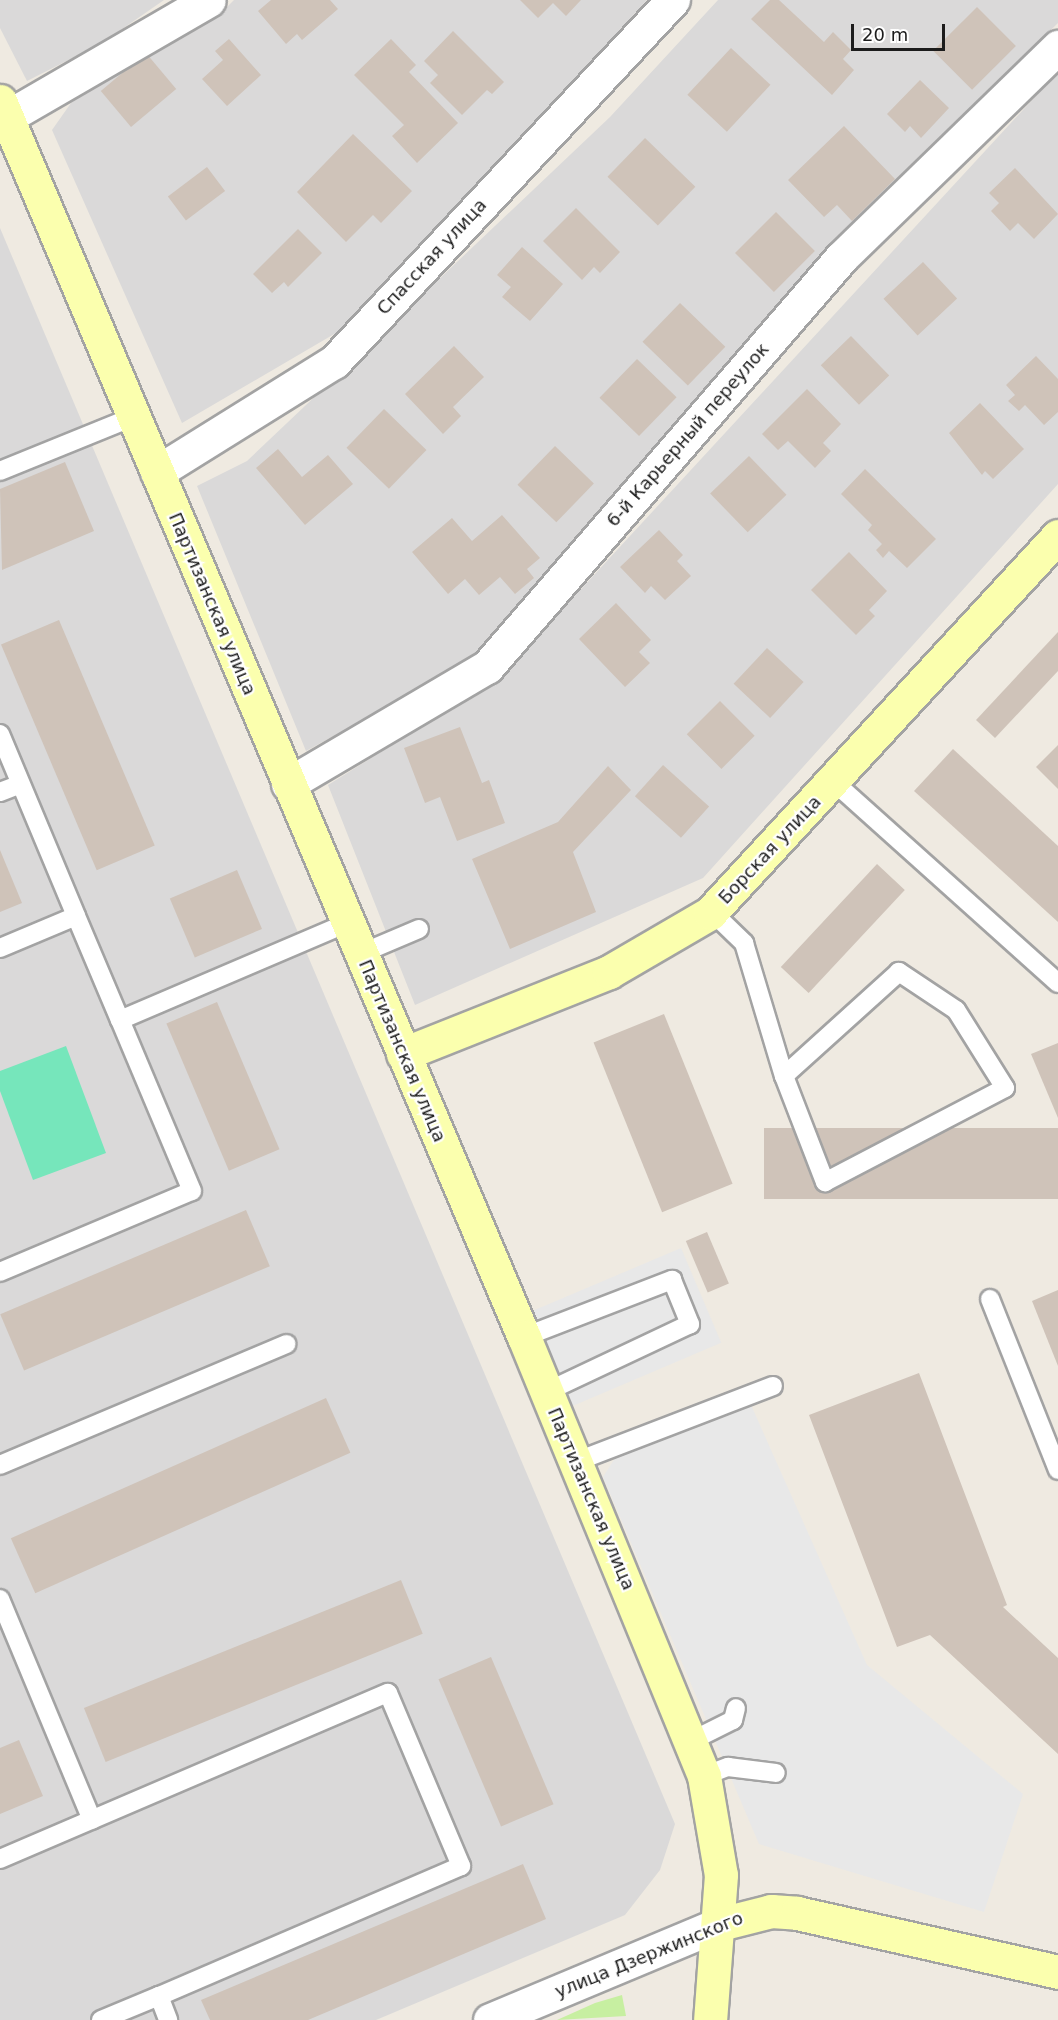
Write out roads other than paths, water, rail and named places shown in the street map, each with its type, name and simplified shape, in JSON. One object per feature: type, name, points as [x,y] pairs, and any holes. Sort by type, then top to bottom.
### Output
[{"type":"street","points":[[3,109],[209,0]]},
{"type":"street","name":"Спасская улица","points":[[157,472],[334,362],[673,0]]},
{"type":"street","name":"6-й Карьерный переулок","points":[[288,784],[487,667],[841,258],[1058,47]]},
{"type":"street","name":"Партизанская улица","points":[[3,109],[524,1338],[704,1776],[720,1864],[720,1924],[710,2020]]},
{"type":"street","name":"Борская улица","points":[[402,1054],[609,972],[712,912],[1058,536]]},
{"type":"street","name":"улица Дзержинского","points":[[490,2020],[720,1924],[771,1911],[797,1912],[1058,1972]]},
{"type":"lane","points":[[0,471],[134,417]]},
{"type":"lane","points":[[0,734],[192,1191],[0,1272]]},
{"type":"lane","points":[[834,782],[1058,983]]},
{"type":"lane","points":[[0,792],[21,783]]},
{"type":"lane","points":[[712,912],[744,943],[784,1076],[825,1182],[1005,1088],[956,1010],[898,972],[784,1076]]},
{"type":"lane","points":[[0,948],[76,916]]},
{"type":"lane","points":[[120,1020],[347,923]]},
{"type":"lane","points":[[360,954],[419,929]]},
{"type":"lane","points":[[524,1338],[672,1280],[690,1324],[546,1392]]},
{"type":"lane","points":[[990,1299],[1058,1470]]},
{"type":"lane","points":[[0,1465],[286,1344]]},
{"type":"lane","points":[[575,1462],[773,1386]]},
{"type":"lane","points":[[0,1599],[92,1820]]},
{"type":"lane","points":[[0,1859],[388,1693],[461,1866],[101,2020]]},
{"type":"lane","points":[[691,1741],[733,1720],[736,1708]]},
{"type":"lane","points":[[704,1776],[728,1767],[776,1773]]},
{"type":"lane","points":[[159,1996],[168,2020]]}]
